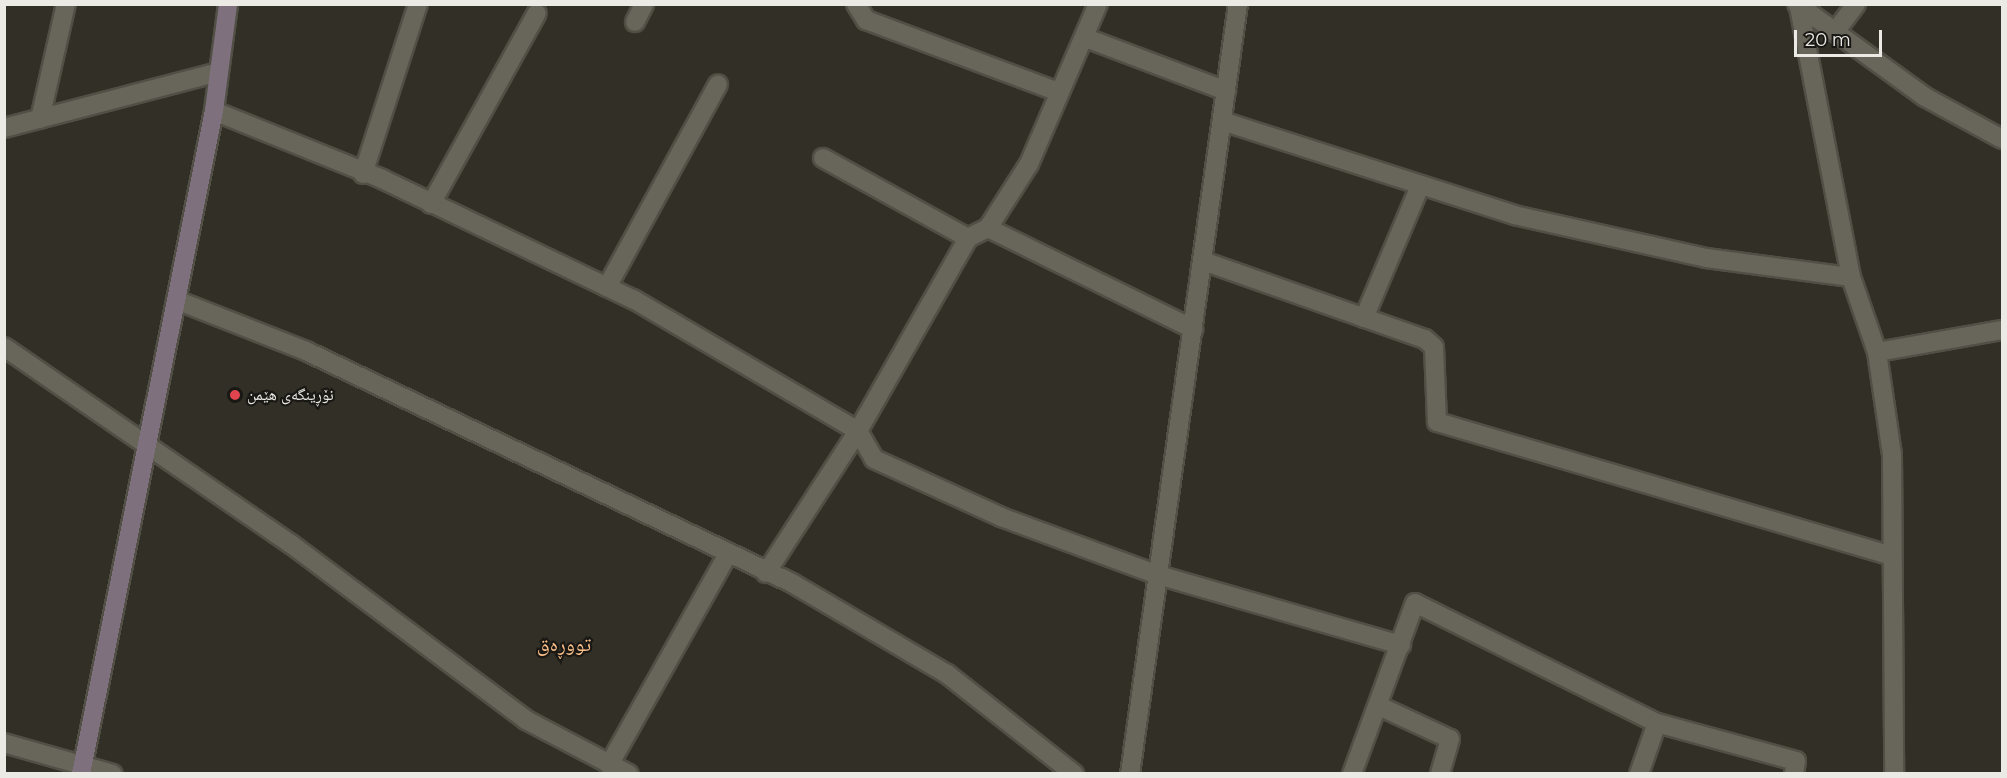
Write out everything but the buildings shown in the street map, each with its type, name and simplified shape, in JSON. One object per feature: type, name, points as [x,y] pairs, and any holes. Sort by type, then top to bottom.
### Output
[{"type":"street","points":[[40,119],[66,4]]},
{"type":"street","points":[[82,769],[214,111],[215,73],[228,4]]},
{"type":"street","points":[[363,174],[418,4]]},
{"type":"street","points":[[635,22],[644,4]]},
{"type":"street","points":[[856,4],[866,20],[1059,92]]},
{"type":"street","points":[[766,573],[858,430],[968,238],[988,228],[1029,164],[1059,92],[1086,38],[1098,4]]},
{"type":"street","points":[[1130,774],[1238,4]]},
{"type":"street","points":[[1835,32],[1856,4]]},
{"type":"street","points":[[1798,6],[1925,97],[2002,138]]},
{"type":"street","points":[[1798,6],[1851,277],[1877,352],[1892,454],[1894,774]]},
{"type":"street","points":[[431,204],[537,13]]},
{"type":"street","points":[[1086,38],[1226,91]]},
{"type":"street","points":[[4,128],[215,73]]},
{"type":"street","points":[[607,287],[718,84]]},
{"type":"street","points":[[214,111],[431,204],[607,287],[858,430],[874,459],[1001,517],[1158,575],[1401,645]]},
{"type":"street","points":[[1222,121],[1514,215],[1706,258],[1851,277]]},
{"type":"street","points":[[823,158],[968,238]]},
{"type":"street","points":[[1364,318],[1420,186]]},
{"type":"street","points":[[988,228],[1193,329]]},
{"type":"street","points":[[1203,261],[1364,318],[1434,347],[1437,422],[1891,556]]},
{"type":"street","points":[[176,300],[306,351],[766,573],[947,674],[1074,774]]},
{"type":"street","points":[[1877,352],[2002,330]]},
{"type":"street","points":[[4,347],[146,441],[526,720],[629,774]]},
{"type":"street","points":[[609,765],[728,554]]},
{"type":"street","points":[[1352,774],[1379,706],[1414,603],[1658,723],[1796,761],[1794,774]]},
{"type":"street","points":[[1379,706],[1450,739],[1440,774]]},
{"type":"street","points":[[1639,774],[1658,723]]},
{"type":"street","points":[[4,743],[82,769],[113,774]]},
{"type":"place","name":"نۆڕینگەی هێمن","points":[[235,395]]},
{"type":"district","name":"تووڕەق","points":[[564,644]]}]
